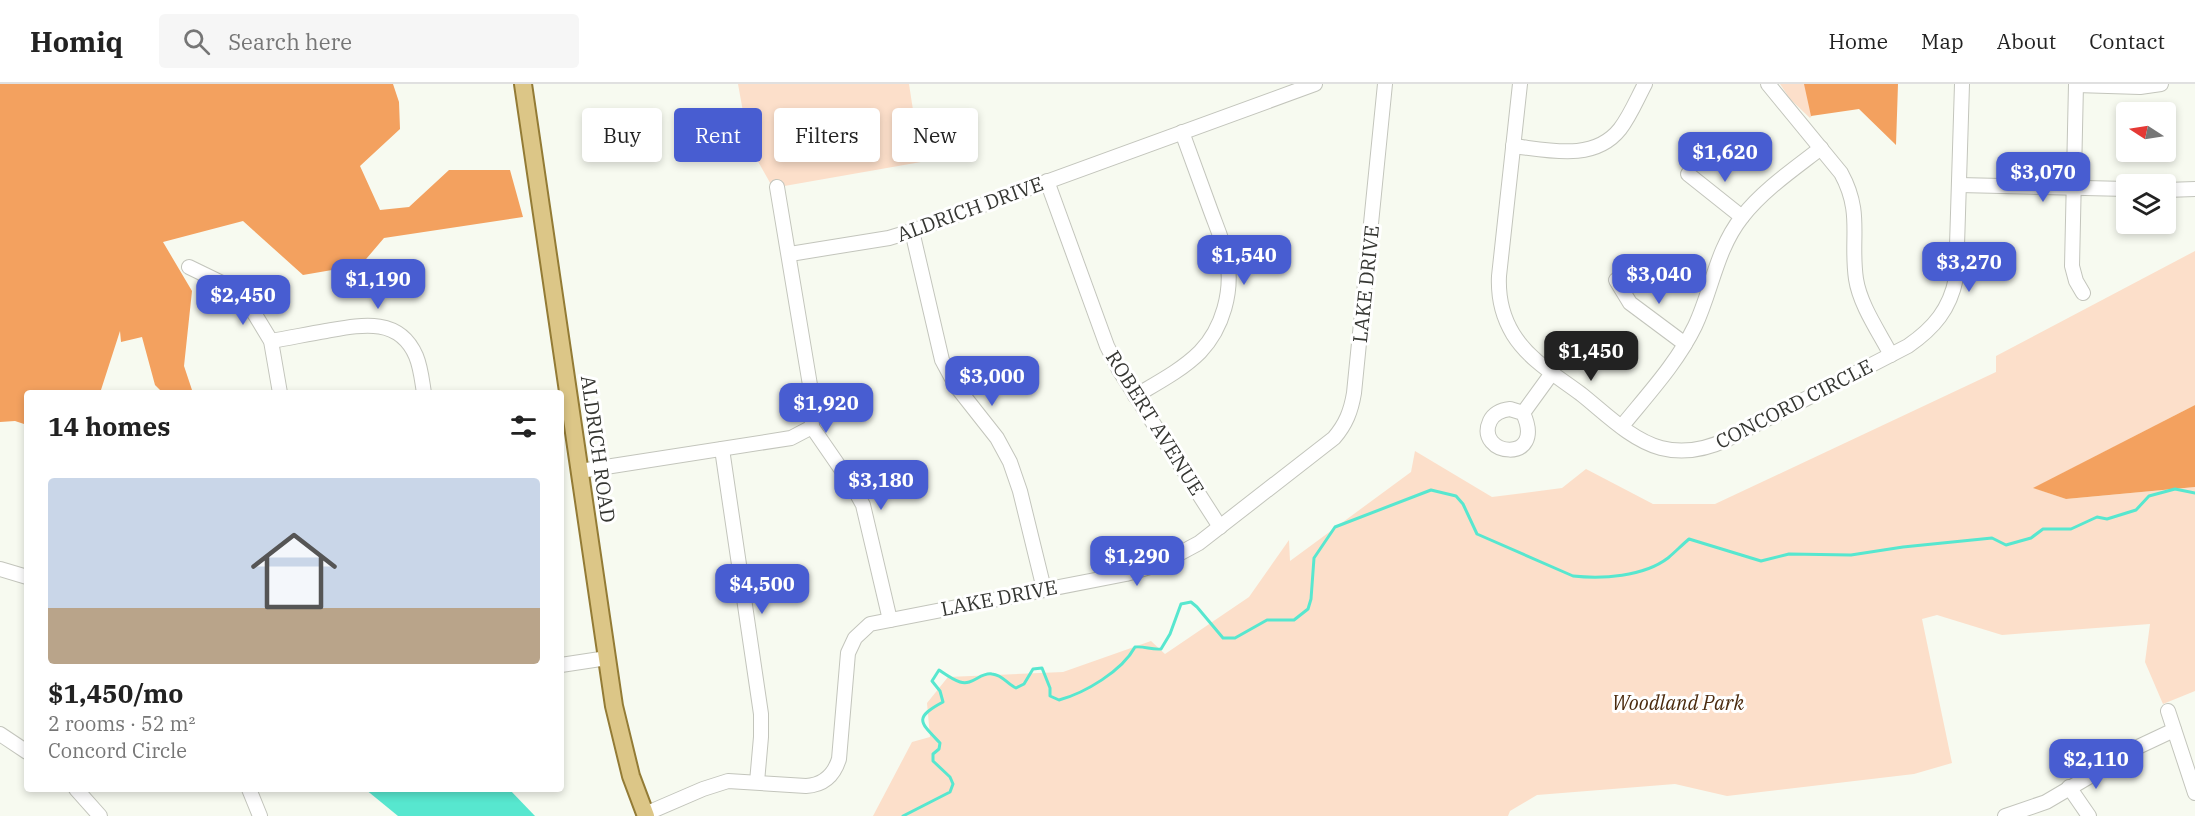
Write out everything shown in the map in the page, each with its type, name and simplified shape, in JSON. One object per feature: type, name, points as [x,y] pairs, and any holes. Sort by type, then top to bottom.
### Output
[{"type":"main road","name":"ALDRICH ROAD","points":[[523,84],[607,658],[621,741],[645,815]]},
{"type":"street","name":"ALDRICH DRIVE","points":[[790,254],[889,238],[912,231],[1315,84]]},
{"type":"street","name":"LAKE DRIVE","points":[[645,815],[717,784],[736,780],[812,786],[823,782],[833,773],[839,759],[847,660],[851,643],[870,624],[1126,574],[1160,564],[1190,549],[1327,444],[1343,427],[1349,416],[1355,381],[1385,84]]},
{"type":"street","name":"CONCORD CIRCLE","points":[[1520,84],[1499,276],[1499,296],[1505,320],[1525,349],[1552,373],[1622,426],[1642,440],[1661,448],[1683,450],[1708,447],[1728,439],[1891,355],[1859,289],[1855,263],[1856,217],[1852,198],[1841,173],[1768,84]]},
{"type":"street","points":[[1513,146],[1574,152],[1603,144],[1620,129],[1646,84]]},
{"type":"street","points":[[1891,355],[1927,332],[1939,320],[1950,302],[1954,287],[1957,267],[1962,84]]},
{"type":"street","points":[[2083,293],[2072,266],[2076,85],[2140,87],[2161,84]]},
{"type":"street","points":[[1135,396],[1199,353],[1221,320],[1227,296],[1228,271],[1224,250],[1182,132]]},
{"type":"street","points":[[1622,426],[1675,360],[1685,344],[1695,325],[1724,245],[1742,217],[1755,203],[1821,148]]},
{"type":"street","points":[[1688,174],[1742,217]]},
{"type":"street","name":"ROBERT AVENUE","points":[[1047,181],[1107,346],[1135,396],[1220,527]]},
{"type":"street","points":[[1959,185],[2116,189]]},
{"type":"street","points":[[777,187],[790,254],[810,385],[812,427],[852,485],[862,506],[890,620]]},
{"type":"street","points":[[2176,190],[2195,189]]},
{"type":"street","points":[[912,231],[942,360],[956,386],[997,438],[1010,462],[1020,491],[1044,589]]},
{"type":"street","points":[[189,267],[211,276],[239,295],[251,308],[271,341],[279,390]]},
{"type":"street","points":[[1616,280],[1630,303],[1685,344]]},
{"type":"street","points":[[271,341],[366,325],[389,328],[411,347],[420,368],[424,390]]},
{"type":"street","points":[[1523,413],[1552,373]]},
{"type":"street","points":[[580,471],[791,438],[812,427]]},
{"type":"street","points":[[722,449],[761,714],[757,782]]},
{"type":"street","points":[[0,569],[24,576]]},
{"type":"street","points":[[564,665],[607,658]]},
{"type":"street","points":[[2168,711],[2195,793]]},
{"type":"street","points":[[2005,816],[2046,802],[2123,754],[2174,730]]},
{"type":"street","points":[[0,734],[24,750]]},
{"type":"street","points":[[2069,787],[2089,816]]},
{"type":"street","points":[[79,792],[100,816]]},
{"type":"street","points":[[250,792],[260,816]]},
{"type":"green space","points":[[738,84],[909,84],[913,108],[892,108],[892,162],[921,162],[773,188],[758,162],[762,162],[762,108],[742,108]]},
{"type":"green space","points":[[1780,84],[1836,84],[1838,87],[1810,118],[1790,99]]},
{"type":"green space","name":"Woodland Park","points":[[2195,251],[2195,405],[2034,488],[2066,499],[2195,487],[2195,691],[2163,704],[2145,662],[2150,624],[2002,635],[1937,615],[1922,619],[1952,763],[1914,774],[1727,796],[1675,784],[1537,795],[1510,811],[1508,816],[873,816],[912,742],[930,737],[927,703],[948,677],[1063,672],[1151,641],[1165,654],[1249,597],[1289,540],[1290,561],[1411,472],[1415,451],[1492,497],[1562,488],[1586,469],[1653,504],[1715,504],[1996,372],[1996,356]]},
{"type":"shaded area","points":[[0,84],[393,84],[399,102],[400,129],[360,166],[380,210],[409,207],[449,170],[510,170],[523,217],[384,238],[361,265],[303,275],[243,221],[163,242],[192,291],[184,366],[192,390],[160,390],[155,385],[142,337],[121,342],[120,331],[101,390],[24,390],[24,424],[15,421],[0,422]]},
{"type":"shaded area","points":[[1804,84],[1898,84],[1896,145],[1859,109],[1811,116]]},
{"type":"shaded area","points":[[2195,405],[2195,487],[2066,499],[2033,488]]},
{"type":"water","points":[[369,792],[512,792],[535,816],[398,816]]},
{"type":"waterway","points":[[903,816],[950,792],[953,784],[950,777],[933,761],[933,754],[939,749],[940,743],[923,721],[927,712],[943,702],[940,691],[932,681],[939,670],[965,683],[984,675],[996,675],[1016,688],[1024,684],[1033,669],[1042,668],[1050,688],[1050,696],[1059,700],[1102,680],[1121,664],[1135,647],[1161,649],[1170,634],[1181,604],[1191,602],[1223,638],[1235,638],[1267,620],[1294,620],[1308,609],[1311,599],[1314,558],[1335,527],[1431,490],[1456,496],[1463,504],[1477,534],[1573,576],[1597,577],[1635,573],[1647,569],[1668,558],[1689,539],[1761,561],[1789,554],[1851,555],[1992,538],[2006,545],[2031,538],[2043,529],[2071,529],[2097,517],[2107,519],[2136,510],[2149,496],[2175,489],[2195,493]]}]
